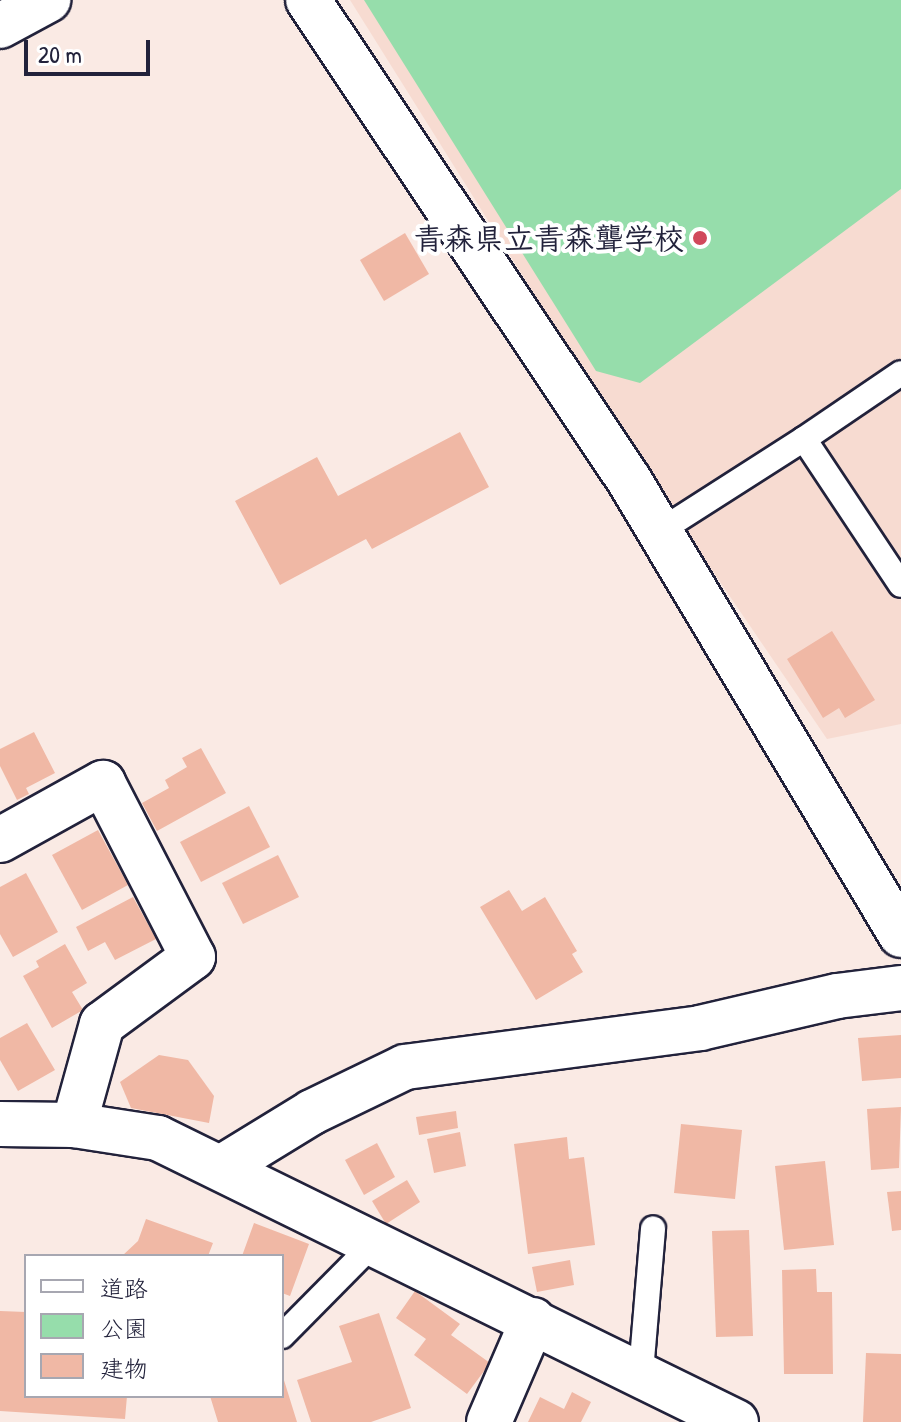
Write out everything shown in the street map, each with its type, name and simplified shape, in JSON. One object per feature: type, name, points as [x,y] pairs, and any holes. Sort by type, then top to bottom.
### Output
[{"type":"street","points":[[0,26],[48,0]]},
{"type":"street","points":[[308,0],[660,531],[901,935]]},
{"type":"street","points":[[0,840],[103,783],[193,957],[102,1024],[74,1125]]},
{"type":"street","points":[[224,1166],[312,1112],[405,1067],[700,1028],[837,996],[901,988]]},
{"type":"street","points":[[0,1124],[74,1125],[158,1138],[224,1166],[736,1422]]},
{"type":"street","points":[[489,1422],[533,1320]]},
{"type":"lane","points":[[660,531],[901,373]]},
{"type":"lane","points":[[804,439],[901,585]]},
{"type":"lane","points":[[641,1372],[653,1228]]},
{"type":"lane","points":[[284,1334],[375,1242]]},
{"type":"shaded area","name":"青森県立青森聾学校","points":[[350,0],[901,0],[901,724],[827,739],[648,476]]},
{"type":"green space","points":[[364,0],[901,0],[901,189],[640,383],[596,371]]},
{"type":"building","points":[[405,233],[429,274],[384,301],[360,260]]},
{"type":"building","points":[[460,432],[489,487],[372,549],[366,539],[280,585],[235,501],[317,457],[338,496]]},
{"type":"building","points":[[832,631],[875,700],[845,718],[839,708],[823,718],[787,659]]},
{"type":"building","points":[[34,732],[55,773],[26,788],[29,794],[17,800],[0,766],[0,749]]},
{"type":"building","points":[[201,748],[226,793],[157,831],[142,803],[169,788],[165,780],[187,767],[182,758]]},
{"type":"building","points":[[249,806],[270,847],[201,882],[180,842]]},
{"type":"building","points":[[98,830],[128,885],[82,910],[52,855]]},
{"type":"building","points":[[278,855],[299,897],[243,924],[222,883]]},
{"type":"building","points":[[26,873],[58,932],[13,957],[0,934],[0,887]]},
{"type":"building","points":[[509,890],[522,911],[545,897],[577,951],[572,954],[583,972],[536,1000],[480,907]]},
{"type":"building","points":[[133,897],[156,939],[115,960],[105,942],[88,951],[76,927]]},
{"type":"building","points":[[65,944],[87,983],[72,992],[83,1010],[52,1028],[23,976],[39,967],[36,961]]},
{"type":"building","points":[[27,1023],[55,1070],[18,1091],[0,1060],[0,1038]]},
{"type":"building","points":[[901,1035],[901,1078],[862,1081],[858,1038]]},
{"type":"building","points":[[159,1055],[188,1060],[214,1096],[209,1123],[131,1108],[120,1082]]},
{"type":"building","points":[[901,1107],[899,1168],[871,1170],[867,1109]]},
{"type":"building","points":[[456,1111],[458,1128],[419,1135],[416,1117]]},
{"type":"building","points":[[681,1124],[742,1130],[735,1199],[674,1193]]},
{"type":"building","points":[[460,1132],[466,1166],[434,1173],[427,1139]]},
{"type":"building","points":[[567,1137],[569,1159],[584,1157],[595,1245],[528,1254],[514,1144]]},
{"type":"building","points":[[377,1143],[395,1177],[364,1195],[345,1160]]},
{"type":"building","points":[[825,1161],[834,1245],[784,1250],[775,1166]]},
{"type":"building","points":[[407,1180],[420,1202],[386,1224],[372,1201]]},
{"type":"building","points":[[901,1191],[901,1230],[892,1231],[887,1192]]},
{"type":"building","points":[[146,1219],[213,1243],[209,1254],[124,1254],[138,1241]]},
{"type":"building","points":[[254,1223],[309,1244],[290,1296],[284,1294],[284,1254],[243,1254]]},
{"type":"building","points":[[749,1230],[753,1336],[716,1337],[712,1231]]},
{"type":"building","points":[[570,1260],[574,1285],[537,1292],[532,1267]]},
{"type":"building","points":[[816,1269],[817,1292],[832,1292],[833,1374],[784,1374],[782,1270]]},
{"type":"building","points":[[415,1291],[460,1324],[451,1335],[490,1363],[467,1394],[414,1355],[426,1339],[396,1318]]},
{"type":"building","points":[[0,1311],[24,1312],[24,1398],[127,1398],[125,1419],[0,1411]]},
{"type":"building","points":[[379,1313],[411,1408],[371,1422],[311,1422],[297,1380],[352,1362],[339,1326]]},
{"type":"building","points":[[866,1353],[901,1354],[901,1422],[863,1422]]},
{"type":"building","points":[[284,1380],[297,1422],[218,1422],[211,1398],[284,1398]]},
{"type":"building","points":[[572,1392],[591,1402],[581,1422],[528,1422],[540,1397],[564,1409]]},
{"type":"place","name":"青森県立青森聾学校","points":[[700,238]]}]
